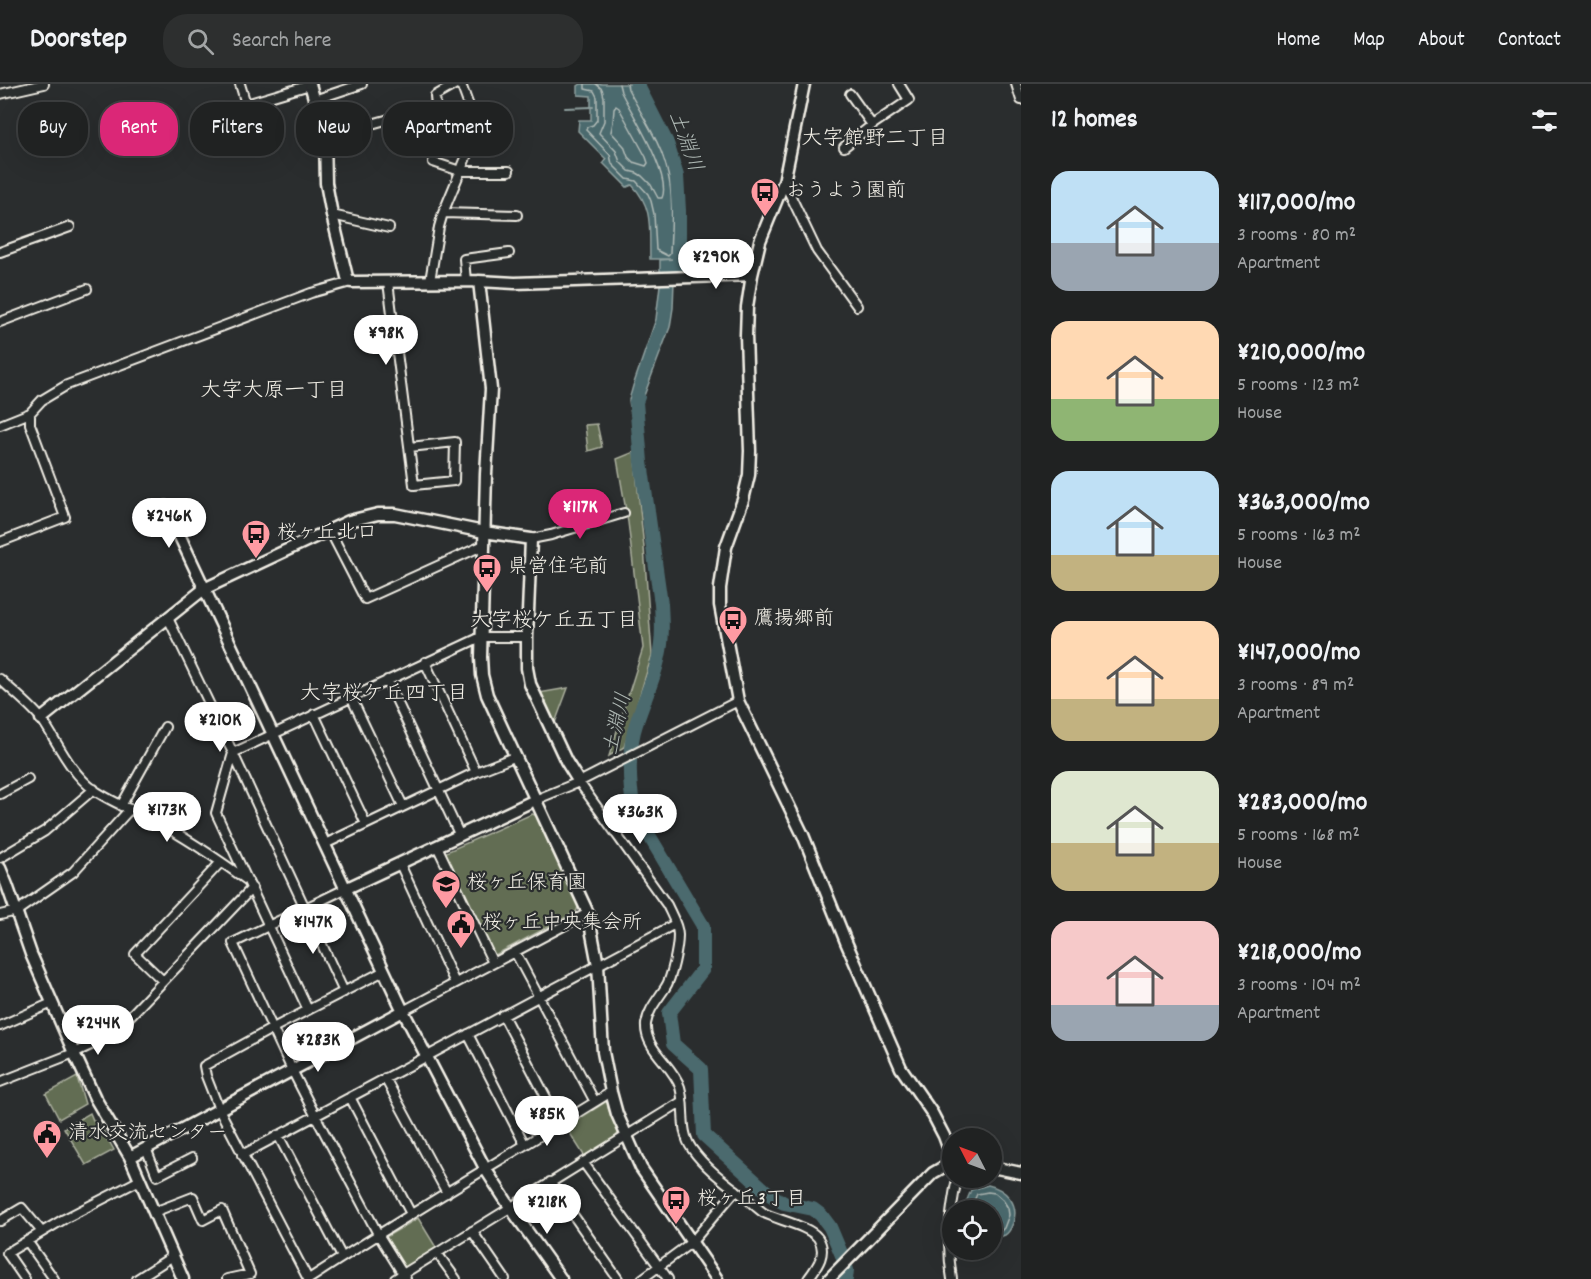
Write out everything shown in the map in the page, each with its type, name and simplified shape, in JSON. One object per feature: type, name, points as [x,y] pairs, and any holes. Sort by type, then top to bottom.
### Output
[{"type":"street","points":[[0,94],[44,84]]},
{"type":"street","points":[[240,84],[245,102]]},
{"type":"street","points":[[253,102],[310,85],[314,100],[362,84]]},
{"type":"street","points":[[430,281],[443,213],[460,171],[465,160],[476,124],[462,87],[457,84],[435,96],[438,129],[433,162],[460,171],[509,171]]},
{"type":"street","points":[[804,84],[784,182],[760,241],[752,275],[746,335],[750,450],[748,475],[742,501],[726,546],[720,605],[738,701],[803,835],[846,942],[901,1068],[932,1113],[942,1132]]},
{"type":"street","points":[[843,147],[909,100],[899,84]]},
{"type":"street","points":[[1016,84],[1021,100]]},
{"type":"street","points":[[850,94],[872,125]]},
{"type":"street","points":[[325,156],[326,183],[332,216],[347,277],[351,282]]},
{"type":"street","points":[[784,182],[817,251],[857,306]]},
{"type":"street","points":[[443,213],[517,215]]},
{"type":"street","points":[[332,216],[389,228]]},
{"type":"street","points":[[0,252],[70,227]]},
{"type":"street","points":[[466,281],[464,258],[509,253]]},
{"type":"street","points":[[0,425],[30,414],[42,400],[68,385],[311,293],[351,282],[515,283],[752,275]]},
{"type":"street","points":[[478,281],[491,389],[484,532],[482,675],[487,695],[514,757],[588,914],[598,965],[603,1052],[611,1092],[625,1136],[641,1167],[717,1279]]},
{"type":"street","points":[[388,282],[414,485],[454,481],[455,442],[410,447]]},
{"type":"street","points":[[0,322],[87,289]]},
{"type":"street","points":[[0,542],[65,517],[30,424],[30,414]]},
{"type":"street","points":[[166,507],[403,1011],[486,1170],[561,1279]]},
{"type":"street","points":[[41,718],[204,589],[329,529],[363,517],[395,514],[531,539],[624,513]]},
{"type":"street","points":[[329,529],[364,599],[484,545]]},
{"type":"street","points":[[531,539],[526,637],[530,684],[566,761],[667,905],[678,934],[671,978],[647,1017],[648,1039],[680,1088],[683,1128],[690,1147],[701,1160],[764,1213],[812,1232],[818,1238],[822,1247],[822,1256],[808,1279]]},
{"type":"street","points":[[168,618],[344,992]]},
{"type":"street","points":[[308,1010],[216,813],[233,753],[481,636],[526,637]]},
{"type":"street","points":[[425,662],[476,772]]},
{"type":"street","points":[[0,679],[41,718],[65,758],[77,774],[94,789],[121,806],[157,822],[221,862],[251,885]]},
{"type":"street","points":[[387,680],[460,836]]},
{"type":"street","points":[[351,697],[403,806]]},
{"type":"street","points":[[404,1277],[378,1234],[315,1115],[233,943],[535,800],[579,782],[738,701]]},
{"type":"street","points":[[314,714],[366,824]]},
{"type":"street","points":[[121,806],[165,727]]},
{"type":"street","points":[[325,844],[439,789],[514,757]]},
{"type":"street","points":[[0,794],[28,779]]},
{"type":"street","points":[[0,858],[45,831],[94,789]]},
{"type":"street","points":[[0,915],[17,911],[73,872],[130,809]]},
{"type":"street","points":[[437,846],[493,963]]},
{"type":"street","points":[[163,981],[135,954],[221,862]]},
{"type":"street","points":[[400,864],[455,984]]},
{"type":"street","points":[[0,868],[31,954],[74,1053],[95,1098],[129,1157],[183,1279]]},
{"type":"street","points":[[0,1082],[74,1053],[112,1035],[251,885]]},
{"type":"street","points":[[129,1157],[588,914]]},
{"type":"street","points":[[242,1155],[675,924]]},
{"type":"street","points":[[515,952],[595,1102]]},
{"type":"street","points":[[384,971],[204,1066],[219,1109],[308,1279],[611,1092]]},
{"type":"street","points":[[0,1026],[52,1003]]},
{"type":"street","points":[[503,1015],[560,1124]]},
{"type":"street","points":[[468,1034],[525,1145]]},
{"type":"street","points":[[385,1078],[447,1193]]},
{"type":"street","points":[[350,1097],[411,1214]]},
{"type":"street","points":[[394,1279],[404,1277],[437,1253],[681,1102]]},
{"type":"street","points":[[278,1135],[342,1257]]},
{"type":"street","points":[[146,1148],[157,1176],[192,1158]]},
{"type":"street","points":[[583,1162],[668,1279]]},
{"type":"street","points":[[829,1279],[933,1173],[942,1168]]},
{"type":"street","points":[[1002,1169],[1021,1173]]},
{"type":"street","points":[[25,1279],[7,1253],[64,1219],[140,1180]]},
{"type":"street","points":[[550,1182],[618,1279]]},
{"type":"street","points":[[952,1279],[948,1260],[948,1241],[955,1188]]},
{"type":"street","points":[[642,1279],[692,1242],[736,1190]]},
{"type":"street","points":[[154,1212],[193,1197],[203,1220],[222,1210],[250,1274],[226,1279]]},
{"type":"street","points":[[0,1221],[22,1208],[42,1232]]},
{"type":"street","points":[[472,1231],[506,1279]]},
{"type":"street","points":[[27,1241],[54,1279]]},
{"type":"street","points":[[437,1253],[456,1279]]},
{"type":"street","points":[[137,1279],[173,1256]]},
{"type":"green space","points":[[597,424],[602,447],[588,451],[585,425]]},
{"type":"green space","points":[[634,452],[652,655],[624,747],[609,756],[643,648],[628,522],[617,459]]},
{"type":"green space","points":[[568,688],[555,723],[539,693]]},
{"type":"green space","points":[[532,814],[538,816],[580,903],[576,912],[493,956],[444,853]]},
{"type":"green space","points":[[77,1077],[85,1104],[59,1119],[46,1094]]},
{"type":"green space","points":[[607,1101],[618,1133],[614,1140],[585,1157],[566,1127]]},
{"type":"green space","points":[[90,1113],[114,1150],[86,1165],[64,1128]]},
{"type":"green space","points":[[418,1218],[437,1249],[403,1269],[384,1238]]},
{"type":"water","points":[[581,84],[632,84],[667,148],[676,182],[678,217],[675,265],[679,258],[679,272],[674,281],[670,327],[642,401],[639,415],[631,415],[629,400],[656,319],[660,260],[675,259],[650,259],[650,228],[644,202],[632,185],[627,187],[603,163],[606,159],[578,131],[579,120],[591,120],[591,96],[578,95],[578,86]]},
{"type":"water","points":[[997,1188],[1010,1198],[1015,1216],[1008,1233],[1002,1236],[1002,1200],[967,1200],[971,1190]]},
{"type":"waterway","name":"土淵川","points":[[637,84],[667,143],[677,176],[679,264],[674,272]]},
{"type":"waterway","points":[[565,108],[593,107]]},
{"type":"waterway","name":"土淵川","points":[[638,397],[636,402],[641,462],[661,604],[662,630],[657,665],[632,741],[631,790],[634,810],[703,926],[703,969],[669,1013],[673,1044],[701,1069],[704,1135],[769,1194],[784,1203],[813,1209],[821,1215],[830,1227],[841,1253],[847,1270],[846,1279]]},
{"type":"place","name":"おうよう園前","points":[[765,218]]},
{"type":"place","name":"桜ヶ丘北口","points":[[256,560]]},
{"type":"place","name":"県営住宅前","points":[[487,594]]},
{"type":"place","name":"鷹揚郷前","points":[[733,646]]},
{"type":"place","name":"桜ヶ丘保育園","points":[[446,910]]},
{"type":"place","name":"桜ヶ丘中央集会所","points":[[461,950]]},
{"type":"place","name":"清水交流センター","points":[[47,1160]]},
{"type":"place","name":"桜ヶ丘3丁目","points":[[676,1226]]},
{"type":"district","name":"大字館野二丁目","points":[[875,140]]},
{"type":"district","name":"大字大原一丁目","points":[[274,392]]},
{"type":"district","name":"大字桜ケ丘五丁目","points":[[554,622]]},
{"type":"district","name":"大字桜ケ丘四丁目","points":[[384,695]]}]
